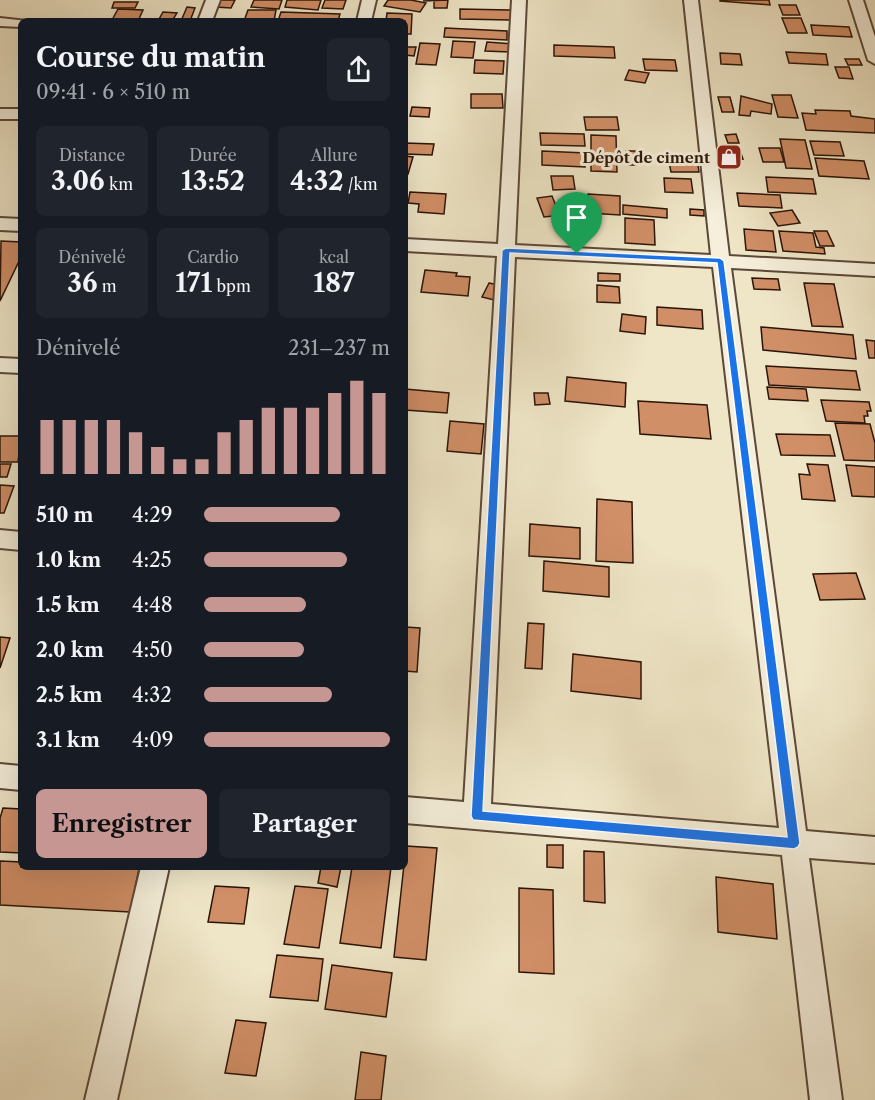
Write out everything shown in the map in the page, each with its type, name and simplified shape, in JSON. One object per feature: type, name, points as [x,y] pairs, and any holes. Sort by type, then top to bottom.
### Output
[{"type":"street","points":[[206,18],[213,0]]},
{"type":"street","points":[[365,18],[369,0]]},
{"type":"street","points":[[477,816],[519,0]]},
{"type":"street","points":[[691,0],[720,261],[826,1100]]},
{"type":"street","points":[[856,0],[875,60]]},
{"type":"street","points":[[0,22],[18,23]]},
{"type":"street","points":[[0,114],[18,114]]},
{"type":"street","points":[[0,224],[18,225]]},
{"type":"street","points":[[408,245],[875,270]]},
{"type":"street","points":[[0,365],[18,366]]},
{"type":"street","points":[[0,539],[18,541]]},
{"type":"street","points":[[0,776],[18,777]]},
{"type":"street","points":[[408,810],[875,850]]},
{"type":"street","points":[[101,1100],[154,870]]},
{"type":"building","points":[[219,0],[235,0],[231,8],[216,7]]},
{"type":"building","points":[[254,0],[282,0],[279,9],[251,7]]},
{"type":"building","points":[[287,0],[321,0],[318,10],[285,7]]},
{"type":"building","points":[[325,0],[346,0],[343,9],[322,8]]},
{"type":"building","points":[[388,0],[411,0],[426,3],[420,12],[384,6]]},
{"type":"building","points":[[448,0],[447,8],[434,8],[434,1],[423,1]]},
{"type":"building","points":[[769,0],[770,5],[720,1]]},
{"type":"building","points":[[114,2],[138,2],[135,8],[112,8]]},
{"type":"building","points":[[779,5],[796,5],[800,15],[783,15]]},
{"type":"building","points":[[187,7],[195,8],[191,18],[182,18]]},
{"type":"building","points":[[118,9],[143,10],[139,18],[113,18]]},
{"type":"building","points":[[460,9],[516,10],[517,20],[460,19]]},
{"type":"building","points":[[248,10],[276,10],[275,18],[245,18]]},
{"type":"building","points":[[163,12],[177,13],[174,18],[160,18]]},
{"type":"building","points":[[281,12],[340,14],[339,18],[279,18]]},
{"type":"building","points":[[387,13],[412,14],[411,34],[408,34],[408,18],[386,18]]},
{"type":"building","points":[[782,18],[801,18],[807,33],[788,33]]},
{"type":"building","points":[[811,25],[849,27],[852,37],[813,35]]},
{"type":"building","points":[[445,28],[507,31],[507,40],[444,37]]},
{"type":"building","points":[[453,41],[475,42],[473,58],[451,57]]},
{"type":"building","points":[[487,42],[512,44],[511,52],[485,51]]},
{"type":"building","points":[[420,43],[440,44],[436,65],[416,64]]},
{"type":"building","points":[[554,45],[614,47],[615,58],[554,56]]},
{"type":"building","points":[[408,47],[416,47],[414,56],[408,55]]},
{"type":"building","points":[[786,52],[826,54],[828,65],[789,63]]},
{"type":"building","points":[[720,53],[740,54],[742,65],[721,64]]},
{"type":"building","points":[[643,59],[675,60],[677,71],[645,70]]},
{"type":"building","points":[[845,59],[859,59],[862,65],[848,65]]},
{"type":"building","points":[[475,60],[504,61],[503,74],[474,73]]},
{"type":"building","points":[[835,67],[849,67],[853,79],[839,78]]},
{"type":"building","points":[[629,70],[649,73],[645,83],[625,80]]},
{"type":"building","points":[[471,94],[502,94],[503,108],[471,108]]},
{"type":"building","points":[[772,95],[791,95],[798,118],[778,117]]},
{"type":"building","points":[[741,96],[772,104],[771,114],[751,111],[750,116],[739,115]]},
{"type":"building","points":[[718,97],[730,97],[734,112],[722,112]]},
{"type":"building","points":[[412,107],[430,108],[429,117],[410,116]]},
{"type":"building","points":[[815,110],[850,111],[851,116],[875,119],[875,133],[806,130],[802,113],[816,114]]},
{"type":"building","points":[[584,117],[617,117],[619,130],[586,130]]},
{"type":"building","points":[[540,133],[584,134],[585,146],[541,145]]},
{"type":"building","points":[[736,134],[739,143],[728,143],[725,135]]},
{"type":"building","points":[[591,135],[616,136],[617,172],[591,171]]},
{"type":"building","points":[[780,139],[805,140],[812,169],[786,168]]},
{"type":"building","points":[[810,141],[840,142],[844,156],[814,155]]},
{"type":"building","points":[[408,143],[434,144],[432,155],[408,154]]},
{"type":"building","points":[[726,148],[739,148],[743,159],[730,160]]},
{"type":"building","points":[[759,148],[780,148],[784,162],[763,162]]},
{"type":"building","points":[[542,151],[585,153],[585,167],[542,165]]},
{"type":"building","points":[[626,151],[638,151],[640,165],[628,165]]},
{"type":"building","points":[[408,156],[413,157],[408,174]]},
{"type":"building","points":[[668,157],[697,158],[699,172],[671,172]]},
{"type":"building","points":[[815,158],[864,161],[869,179],[819,176]]},
{"type":"building","points":[[551,176],[573,176],[575,189],[553,190]]},
{"type":"building","points":[[766,177],[813,179],[816,194],[768,192]]},
{"type":"building","points":[[664,178],[691,179],[693,193],[665,192]]},
{"type":"building","points":[[410,192],[446,194],[444,214],[418,212],[419,204],[408,203]]},
{"type":"building","points":[[737,193],[780,195],[782,208],[739,206]]},
{"type":"building","points":[[588,194],[620,196],[620,215],[588,213]]},
{"type":"building","points":[[552,196],[556,206],[567,205],[571,214],[544,217],[537,198]]},
{"type":"building","points":[[623,205],[667,209],[667,218],[623,214]]},
{"type":"building","points":[[690,209],[704,210],[704,216],[690,215]]},
{"type":"building","points":[[792,210],[800,223],[778,226],[770,213]]},
{"type":"building","points":[[625,218],[654,220],[655,245],[625,243]]},
{"type":"building","points":[[744,229],[773,231],[776,252],[746,250]]},
{"type":"building","points":[[779,231],[813,233],[816,247],[824,248],[825,254],[783,251]]},
{"type":"building","points":[[814,231],[827,231],[834,246],[820,246]]},
{"type":"building","points":[[1,241],[18,242],[18,263],[0,301]]},
{"type":"building","points":[[425,270],[457,273],[456,276],[470,277],[468,296],[421,292]]},
{"type":"building","points":[[598,273],[620,274],[620,281],[598,281]]},
{"type":"building","points":[[752,278],[778,279],[780,290],[754,289]]},
{"type":"building","points":[[489,283],[513,288],[507,303],[482,297]]},
{"type":"building","points":[[804,283],[834,284],[843,327],[812,326]]},
{"type":"building","points":[[597,285],[619,287],[620,303],[597,302]]},
{"type":"building","points":[[657,307],[702,310],[703,329],[657,325]]},
{"type":"building","points":[[622,314],[646,317],[645,334],[620,331]]},
{"type":"building","points":[[761,327],[853,335],[856,359],[763,350]]},
{"type":"building","points":[[866,340],[875,341],[875,358],[869,358]]},
{"type":"building","points":[[766,366],[856,371],[860,390],[769,385]]},
{"type":"building","points":[[567,377],[626,383],[625,407],[565,401]]},
{"type":"building","points":[[767,387],[806,389],[808,401],[769,399]]},
{"type":"building","points":[[408,389],[449,393],[447,413],[408,410]]},
{"type":"building","points":[[534,393],[548,393],[550,404],[535,405]]},
{"type":"building","points":[[821,400],[869,402],[871,411],[867,411],[868,416],[864,416],[865,423],[826,421]]},
{"type":"building","points":[[638,401],[707,405],[711,439],[640,434]]},
{"type":"building","points":[[450,421],[484,424],[481,454],[447,451]]},
{"type":"building","points":[[835,423],[870,424],[875,443],[875,461],[844,460]]},
{"type":"building","points":[[776,434],[830,435],[835,456],[781,455]]},
{"type":"building","points":[[0,436],[18,436],[18,462],[0,462]]},
{"type":"building","points":[[0,464],[11,464],[7,477],[0,477]]},
{"type":"building","points":[[807,464],[828,465],[835,501],[802,499],[799,474],[810,475]]},
{"type":"building","points":[[846,465],[875,467],[875,497],[852,496]]},
{"type":"building","points":[[0,485],[14,486],[4,513],[0,513]]},
{"type":"building","points":[[597,499],[632,502],[633,563],[596,561]]},
{"type":"building","points":[[530,524],[580,528],[580,559],[529,556]]},
{"type":"building","points":[[544,561],[609,567],[609,597],[543,591]]},
{"type":"building","points":[[856,573],[865,599],[820,600],[813,574]]},
{"type":"building","points":[[528,623],[544,624],[542,669],[525,668]]},
{"type":"building","points":[[408,627],[420,628],[417,672],[408,671]]},
{"type":"building","points":[[0,637],[10,638],[0,668]]},
{"type":"building","points":[[573,654],[641,662],[641,699],[571,691]]},
{"type":"building","points":[[3,808],[18,809],[18,853],[0,852],[0,818]]},
{"type":"building","points":[[547,845],[563,845],[563,868],[547,867]]},
{"type":"building","points":[[408,846],[437,848],[426,960],[394,957],[403,870],[408,870]]},
{"type":"building","points":[[584,851],[604,852],[605,903],[584,901]]},
{"type":"building","points":[[0,861],[18,862],[18,870],[139,870],[130,912],[0,905]]},
{"type":"building","points":[[320,870],[340,870],[337,887],[318,883]]},
{"type":"building","points":[[352,870],[391,870],[381,948],[340,943]]},
{"type":"building","points":[[716,877],[773,884],[777,939],[718,932]]},
{"type":"building","points":[[215,886],[249,888],[244,924],[208,922]]},
{"type":"building","points":[[295,886],[328,889],[319,948],[284,944]]},
{"type":"building","points":[[519,888],[553,890],[554,974],[519,972]]},
{"type":"building","points":[[277,955],[323,959],[318,1001],[270,997]]},
{"type":"building","points":[[332,965],[392,973],[386,1017],[325,1009]]},
{"type":"building","points":[[236,1020],[266,1023],[256,1076],[225,1073]]},
{"type":"building","points":[[361,1052],[386,1056],[381,1100],[355,1100]]},
{"type":"place","name":"Dépôt de ciment","points":[[729,157]]},
{"type":"route","points":[[506,250],[577,254],[720,261],[794,843],[477,816],[506,250]]}]
